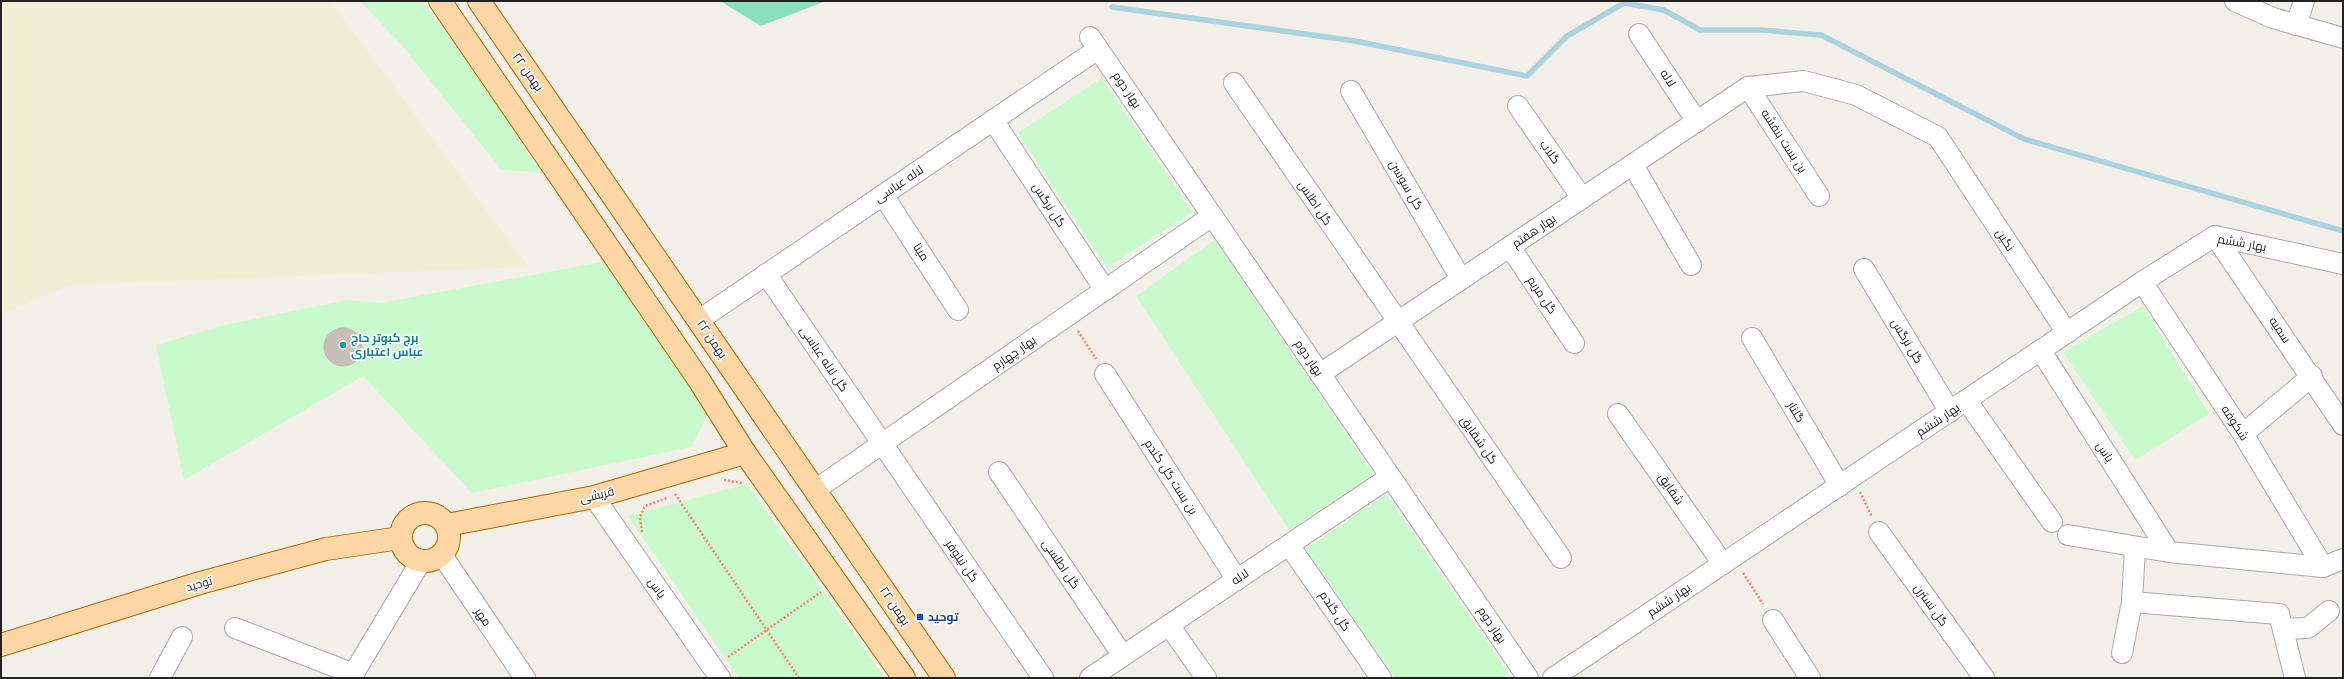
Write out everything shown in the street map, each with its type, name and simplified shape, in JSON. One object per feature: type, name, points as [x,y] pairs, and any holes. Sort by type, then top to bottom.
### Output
[{"type":"main road","points":[[440,1],[699,380],[745,453],[904,678]]},
{"type":"main road","name":"۲۲ بهمن","points":[[479,1],[944,678]]},
{"type":"main road","name":"قریشی","points":[[447,525],[594,497],[745,453]]},
{"type":"main road","points":[[418,513],[429,513],[439,517],[447,525],[450,536],[448,546],[442,556],[432,561],[421,561],[411,557],[403,549],[400,538],[402,527],[409,518],[418,513]]},
{"type":"main road","name":"توحید","points":[[1,644],[237,573],[326,549],[400,538]]},
{"type":"street","points":[[2235,1],[2272,18],[2343,38]]},
{"type":"street","points":[[2296,25],[2304,1]]},
{"type":"street","name":"لاله","points":[[1639,34],[1697,122]]},
{"type":"street","name":"لاله عباسی","points":[[699,320],[993,120],[1094,43]]},
{"type":"street","name":"بهار دوم","points":[[1094,43],[1528,678]]},
{"type":"street","name":"نگین","points":[[1748,87],[1804,81],[1856,96],[1938,137],[2067,334]]},
{"type":"street","name":"گل اطلس","points":[[1234,83],[1397,322]]},
{"type":"street","name":"بهار هفتم","points":[[1320,374],[1748,87]]},
{"type":"street","name":"بن بست بنفشه","points":[[1748,87],[1819,196]]},
{"type":"street","name":"گل سوسن","points":[[1351,91],[1461,279]]},
{"type":"street","name":"گلاب","points":[[1518,106],[1582,198]]},
{"type":"street","name":"گل نرگس","points":[[993,120],[1105,290]]},
{"type":"street","points":[[1633,165],[1691,265]]},
{"type":"street","name":"مینا","points":[[883,195],[958,310]]},
{"type":"street","name":"بهار چهارم","points":[[816,490],[1212,216]]},
{"type":"street","name":"بهار ششم","points":[[1553,678],[2067,334],[2142,282],[2215,236],[2343,264]]},
{"type":"street","name":"سمیه","points":[[2215,236],[2312,376],[2343,425]]},
{"type":"street","name":"گل مریم","points":[[1510,247],[1574,343]]},
{"type":"street","name":"گل نرگس","points":[[1864,269],[1950,412]]},
{"type":"street","name":"گل لاله عباسی","points":[[766,274],[882,444]]},
{"type":"street","name":"شکوفه","points":[[2142,282],[2243,434],[2323,567]]},
{"type":"street","name":"گل شقایق","points":[[1397,322],[1561,558]]},
{"type":"street","name":"گلنار","points":[[1752,338],[1846,482]]},
{"type":"street","name":"یاس","points":[[2041,351],[2169,552]]},
{"type":"street","name":"بن بست گل گندم","points":[[1105,374],[1237,580]]},
{"type":"street","points":[[2243,434],[2312,376]]},
{"type":"street","points":[[1967,401],[2052,522]]},
{"type":"street","name":"شقایق","points":[[1618,414],[1728,561]]},
{"type":"street","name":"گل نیلوفر","points":[[882,444],[1043,678]]},
{"type":"street","name":"گل اطلسی","points":[[999,472],[1122,656]]},
{"type":"street","name":"لاله","points":[[1090,678],[1390,477]]},
{"type":"street","name":"یاس","points":[[594,497],[720,678]]},
{"type":"street","name":"گل نسترن","points":[[1879,532],[1984,678]]},
{"type":"street","points":[[2068,535],[2169,552],[2323,567],[2343,559]]},
{"type":"street","name":"گل گندم","points":[[1289,545],[1381,678]]},
{"type":"street","points":[[2122,653],[2132,602],[2135,547]]},
{"type":"street","name":"مهر","points":[[442,556],[525,678]]},
{"type":"street","points":[[234,628],[352,676],[421,561]]},
{"type":"street","points":[[2132,602],[2279,614],[2295,678]]},
{"type":"street","points":[[2283,630],[2308,628],[2329,612]]},
{"type":"street","points":[[1773,620],[1810,678]]},
{"type":"street","points":[[1169,625],[1206,678]]},
{"type":"street","points":[[160,678],[182,636]]},
{"type":"path","points":[[1068,315],[1105,374]]},
{"type":"path","points":[[664,477],[799,678]]},
{"type":"path","points":[[721,480],[747,484]]},
{"type":"path","points":[[1846,482],[1879,532]]},
{"type":"path","points":[[642,537],[640,517],[645,506],[684,492]]},
{"type":"path","points":[[1728,561],[1773,620]]},
{"type":"path","points":[[722,652],[726,659],[766,629],[836,582]]},
{"type":"green space","points":[[1,1],[330,1],[529,267],[71,285],[1,314]]},
{"type":"green space","points":[[360,1],[422,1],[485,87],[541,173],[501,169],[400,43]]},
{"type":"green space","points":[[720,1],[826,1],[761,26]]},
{"type":"green space","points":[[1102,78],[1192,212],[1107,268],[1018,133]]},
{"type":"green space","points":[[1215,240],[1373,474],[1289,530],[1136,296]]},
{"type":"green space","points":[[608,261],[711,408],[691,447],[472,493],[363,376],[184,480],[156,345],[225,325],[347,300],[380,303]]},
{"type":"green space","points":[[2143,306],[2209,414],[2135,460],[2063,352]]},
{"type":"green space","points":[[747,484],[885,678],[739,678],[628,516]]},
{"type":"green space","points":[[1386,494],[1508,673],[1501,678],[1395,678],[1306,549]]},
{"type":"building","name":"برج کبوتر حاج عباس اعتباری","points":[[343,328],[356,334],[362,347],[356,360],[343,366],[330,360],[324,347],[330,334]]},
{"type":"waterway","points":[[1112,7],[1355,41],[1527,76],[1567,36],[1624,3],[1664,10],[1700,30],[1761,30],[1821,35],[2024,139],[2343,231]]},
{"type":"place","name":"برج کبوتر حاج عباس اعتباری","points":[[343,345]]},
{"type":"place","name":"توحید","points":[[920,617]]}]
